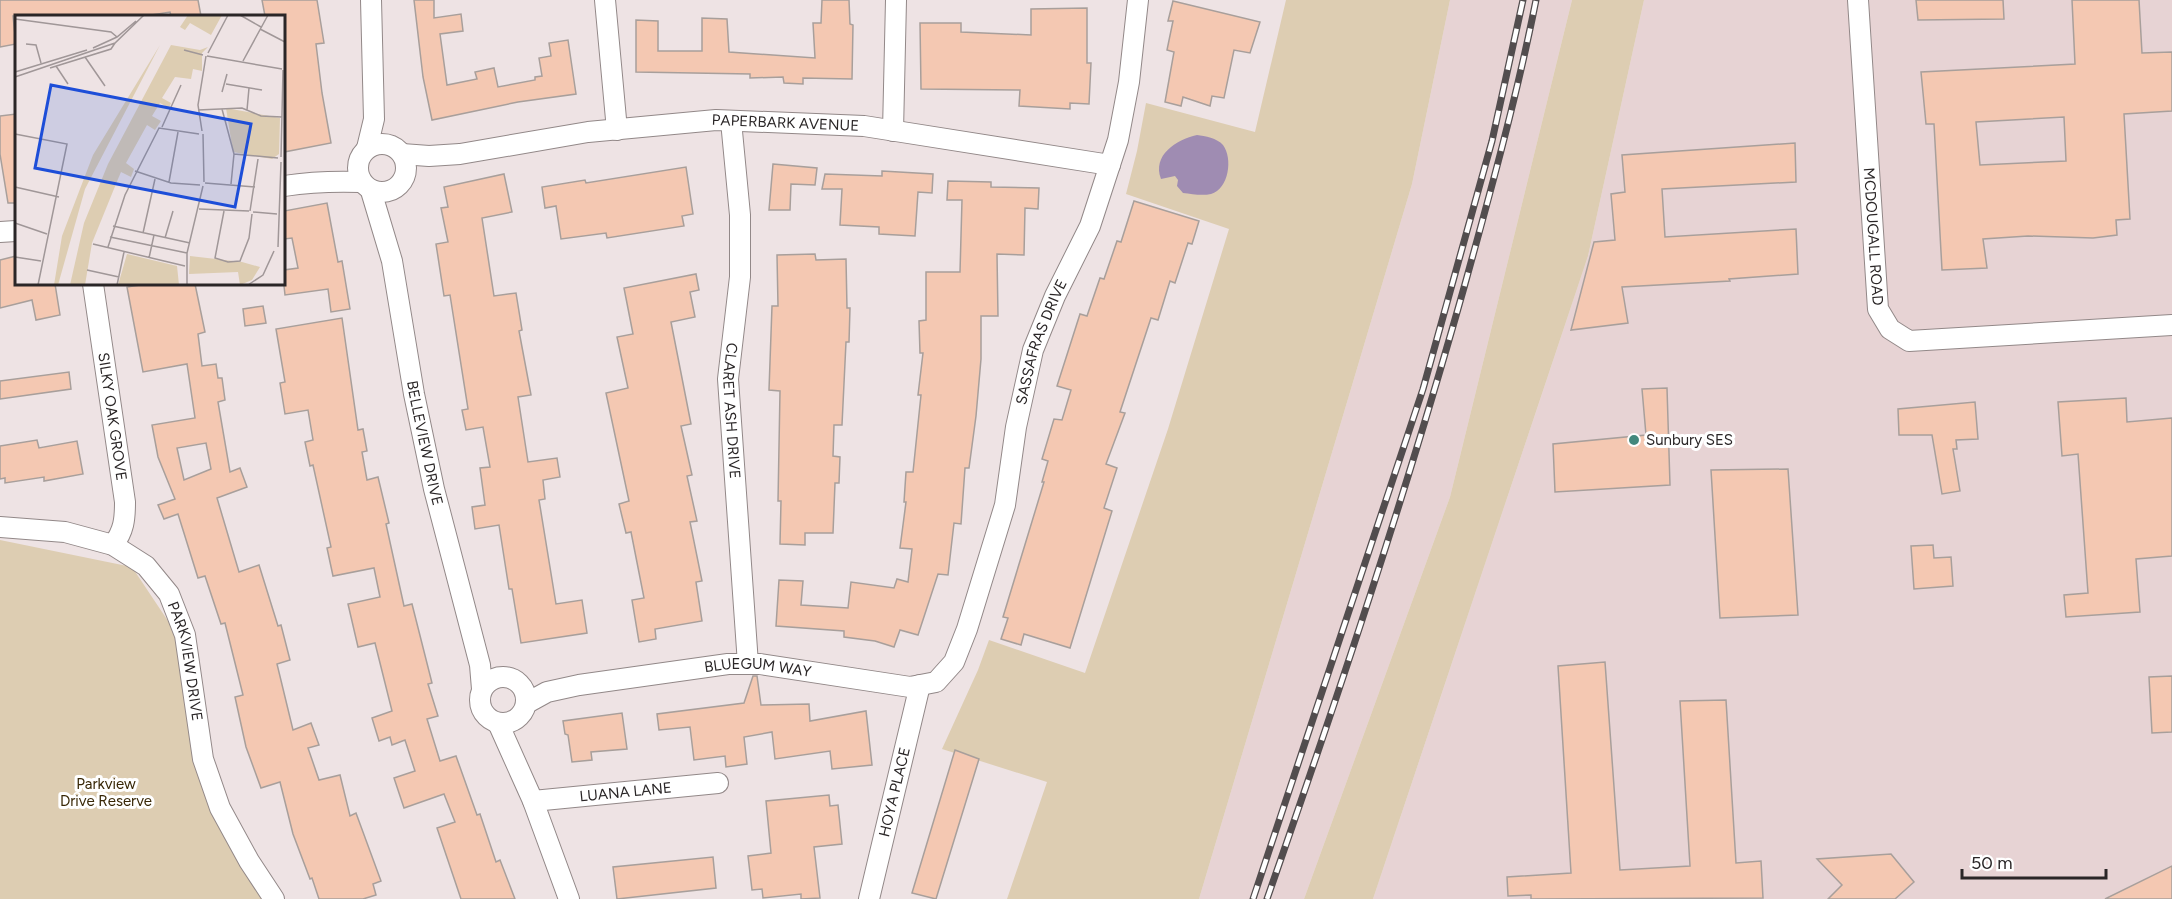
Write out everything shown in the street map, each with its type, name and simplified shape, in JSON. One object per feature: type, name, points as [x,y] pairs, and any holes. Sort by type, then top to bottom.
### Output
[{"type":"street","points":[[372,0],[373,81],[374,119],[358,177],[377,193],[400,183],[405,159],[397,150],[381,121],[373,81]]},
{"type":"street","points":[[605,0],[617,130]]},
{"type":"street","points":[[893,131],[896,0]]},
{"type":"street","name":"SASSAFRAS DRIVE","points":[[928,684],[954,662],[967,629],[1005,506],[1016,427],[1033,351],[1055,296],[1090,226],[1118,140],[1129,82],[1138,0]]},
{"type":"street","name":"MCDOUGALL ROAD","points":[[1858,0],[1878,309],[1890,329],[1909,340],[2172,326]]},
{"type":"street","name":"PAPERBARK AVENUE","points":[[397,150],[429,156],[460,154],[588,132],[731,121],[864,126],[1110,165]]},
{"type":"street","name":"CLARET ASH DRIVE","points":[[731,121],[740,215],[740,277],[728,380],[748,664]]},
{"type":"street","points":[[285,186],[306,182],[345,169],[363,154],[382,144],[397,150]]},
{"type":"street","name":"PAPERBARK AVENUE","points":[[400,183],[429,164],[460,154]]},
{"type":"street","points":[[306,182],[366,186]]},
{"type":"street","name":"BELLEVIEW DRIVE","points":[[400,183],[392,224],[392,261],[414,394],[435,489],[480,665],[482,689]]},
{"type":"street","name":"BELLEVIEW DRIVE","points":[[366,186],[392,261]]},
{"type":"street","points":[[0,232],[15,231]]},
{"type":"street","name":"SILKY OAK GROVE","points":[[93,285],[125,502],[124,527],[121,536],[113,545]]},
{"type":"street","name":"PARKVIEW DRIVE","points":[[0,527],[65,532],[113,545],[146,566],[170,594],[185,635],[206,769],[220,808],[249,861],[274,899]]},
{"type":"street","name":"BELLEVIEW DRIVE","points":[[468,621],[490,661],[513,681]]},
{"type":"street","name":"BLUEGUM WAY","points":[[514,715],[547,692],[579,685],[728,664],[760,664],[910,687],[928,684]]},
{"type":"street","points":[[514,715],[485,716],[480,708],[479,697],[487,683],[498,677],[513,681],[525,691],[514,715],[518,766],[569,899]]},
{"type":"street","name":"BLUEGUM WAY","points":[[513,681],[579,685]]},
{"type":"street","name":"HOYA PLACE","points":[[869,899],[928,684]]},
{"type":"street","name":"LUANA LANE","points":[[533,801],[718,783]]},
{"type":"shaded area","points":[[1450,0],[1572,0],[1450,497],[1304,899],[1199,899],[1412,184]]},
{"type":"shaded area","points":[[1644,0],[2172,0],[2172,899],[1373,899],[1588,256]]},
{"type":"shaded area","points":[[1197,135],[1218,141],[1223,145],[1228,157],[1228,173],[1225,180],[1217,191],[1211,194],[1183,193],[1177,186],[1178,180],[1175,176],[1161,179],[1159,170],[1163,156],[1174,145]]},
{"type":"green space","points":[[1286,0],[1450,0],[1412,184],[1199,899],[1007,899],[1047,782],[942,749],[989,640],[1085,673],[1168,429],[1229,229],[1126,194],[1146,103],[1255,132]]},
{"type":"green space","points":[[1572,0],[1644,0],[1588,256],[1373,899],[1304,899],[1450,497]]},
{"type":"green space","name":"Parkview Drive Reserve","points":[[0,540],[132,567],[178,636],[215,798],[268,899],[0,899]]},
{"type":"building","points":[[0,0],[198,0],[201,15],[171,15],[170,12],[151,15],[15,15],[13,16],[15,44],[0,47]]},
{"type":"building","points":[[262,0],[317,0],[324,43],[316,44],[331,143],[285,152],[285,15],[265,15]]},
{"type":"building","points":[[414,0],[434,0],[434,18],[461,14],[463,31],[440,34],[447,85],[477,79],[475,72],[494,68],[498,87],[535,80],[535,77],[542,76],[539,58],[551,56],[549,43],[568,40],[576,94],[518,102],[432,120],[423,77]]},
{"type":"building","points":[[822,0],[849,0],[850,24],[853,25],[852,79],[803,78],[803,84],[784,83],[783,77],[750,78],[750,74],[636,72],[636,20],[658,21],[658,51],[702,51],[702,18],[727,19],[729,52],[815,58],[813,23],[821,23]]},
{"type":"building","points":[[1916,0],[2003,0],[2004,19],[1918,20]]},
{"type":"building","points":[[2072,0],[2139,0],[2142,53],[2172,52],[2172,111],[2124,114],[2130,219],[2116,220],[2117,235],[2093,238],[2028,236],[1983,239],[1987,268],[1942,270],[1934,124],[1926,124],[1921,72],[2075,64]],"holes":[[[2064,117],[2066,161],[1980,165],[1976,122]]]},
{"type":"building","points":[[1173,1],[1260,22],[1250,53],[1234,50],[1224,98],[1212,96],[1210,106],[1183,97],[1181,106],[1165,102],[1174,52],[1167,50],[1173,21],[1168,21]]},
{"type":"building","points":[[1087,8],[1087,63],[1091,63],[1089,104],[1070,103],[1070,109],[1019,106],[1020,90],[921,89],[920,23],[961,23],[961,32],[1031,35],[1031,9]]},
{"type":"building","points":[[15,114],[15,203],[8,203],[0,154],[0,116]]},
{"type":"building","points":[[1795,143],[1796,182],[1662,189],[1665,237],[1796,229],[1798,274],[1729,279],[1730,281],[1622,287],[1628,323],[1571,330],[1594,242],[1615,240],[1611,194],[1625,192],[1622,155]]},
{"type":"building","points":[[773,164],[817,168],[815,185],[791,184],[790,210],[769,210]]},
{"type":"building","points":[[686,167],[693,214],[682,216],[684,226],[607,238],[606,233],[561,239],[556,206],[545,208],[542,187],[585,180],[586,183]]},
{"type":"building","points":[[882,171],[933,174],[932,193],[918,192],[915,236],[879,234],[879,227],[840,225],[842,189],[822,189],[825,174],[882,176]]},
{"type":"building","points":[[504,174],[512,212],[482,218],[494,296],[516,293],[522,330],[519,331],[531,395],[518,397],[528,462],[557,458],[560,477],[543,480],[545,499],[539,500],[556,604],[582,600],[587,633],[521,643],[512,589],[509,589],[499,525],[475,529],[472,507],[485,505],[480,468],[490,467],[483,427],[466,430],[462,410],[468,409],[450,295],[444,296],[436,244],[448,242],[441,208],[448,207],[444,187]]},
{"type":"building","points":[[948,181],[991,182],[991,187],[1039,188],[1038,209],[1025,208],[1024,255],[997,254],[998,316],[981,316],[981,359],[976,416],[969,468],[965,468],[961,524],[954,523],[948,575],[938,574],[918,635],[900,630],[894,647],[875,641],[844,637],[844,631],[776,626],[779,580],[803,581],[801,605],[848,608],[851,582],[894,588],[897,579],[908,582],[912,549],[900,548],[906,502],[904,502],[906,472],[913,472],[921,395],[918,395],[923,353],[920,353],[919,321],[926,320],[926,272],[960,272],[962,200],[947,200]]},
{"type":"building","points":[[1134,201],[1199,221],[1192,244],[1188,243],[1175,283],[1170,281],[1158,320],[1151,318],[1120,412],[1125,413],[1106,464],[1117,468],[1104,508],[1112,511],[1070,648],[1024,634],[1021,645],[1001,639],[1008,618],[1003,617],[1044,482],[1042,482],[1048,461],[1042,459],[1054,419],[1062,420],[1071,390],[1057,386],[1080,314],[1087,316],[1100,278],[1104,279],[1117,241],[1121,242]]},
{"type":"building","points":[[327,203],[338,262],[342,261],[350,309],[331,312],[328,289],[285,295],[285,270],[298,268],[292,238],[285,239],[285,211]]},
{"type":"building","points":[[815,254],[816,260],[846,259],[847,308],[850,308],[842,425],[834,425],[833,456],[840,457],[839,483],[835,483],[833,533],[805,533],[805,545],[780,544],[781,501],[778,501],[780,391],[769,390],[772,306],[778,306],[777,255]]},
{"type":"building","points":[[15,256],[15,285],[55,285],[60,315],[36,320],[32,300],[0,308],[0,260]]},
{"type":"building","points":[[696,274],[699,290],[690,292],[695,317],[671,322],[691,424],[681,426],[692,475],[687,476],[697,521],[690,522],[702,581],[696,582],[702,621],[655,629],[656,639],[639,642],[632,600],[644,598],[631,532],[626,533],[619,504],[629,501],[606,393],[628,388],[617,337],[633,334],[624,288]]},
{"type":"building","points":[[195,285],[205,332],[198,334],[202,366],[216,364],[218,378],[222,378],[225,400],[218,402],[230,472],[240,468],[247,487],[217,498],[239,572],[259,565],[278,626],[281,625],[290,660],[277,664],[293,730],[311,723],[319,745],[308,748],[319,780],[340,775],[350,816],[356,813],[381,881],[373,884],[376,895],[363,899],[319,899],[293,834],[280,782],[261,788],[246,747],[235,697],[243,695],[225,623],[221,624],[205,576],[198,578],[178,514],[164,519],[158,505],[175,499],[158,457],[152,425],[195,418],[187,364],[143,372],[127,287]],"holes":[[[206,443],[211,469],[184,480],[177,448]]]},
{"type":"building","points":[[263,306],[266,323],[245,326],[243,309]]},
{"type":"building","points":[[342,318],[358,430],[363,429],[367,451],[362,452],[367,480],[378,477],[404,606],[412,604],[432,683],[428,684],[438,716],[427,719],[440,761],[456,756],[477,815],[480,814],[496,862],[500,860],[515,899],[461,899],[437,828],[455,822],[444,794],[404,808],[394,778],[415,771],[405,740],[392,745],[390,737],[379,741],[372,718],[392,711],[375,643],[358,647],[348,604],[380,597],[374,568],[333,576],[327,548],[331,547],[313,465],[310,466],[305,442],[313,440],[308,410],[285,414],[280,383],[285,382],[276,329]]},
{"type":"building","points":[[69,372],[71,389],[0,399],[0,381]]},
{"type":"building","name":"Sunbury SES","points":[[1667,388],[1670,485],[1555,492],[1553,444],[1646,435],[1642,389]]},
{"type":"building","points":[[2126,398],[2127,422],[2172,418],[2172,556],[2136,559],[2140,612],[2066,617],[2064,595],[2088,593],[2078,454],[2062,456],[2058,402]]},
{"type":"building","points":[[1975,402],[1978,439],[1956,440],[1957,449],[1953,449],[1960,491],[1942,494],[1932,435],[1899,435],[1898,409]]},
{"type":"building","points":[[37,440],[39,448],[77,441],[83,474],[44,481],[44,477],[5,483],[5,478],[0,479],[0,446]]},
{"type":"building","points":[[1788,469],[1798,615],[1720,618],[1711,470]]},
{"type":"building","points":[[1933,545],[1934,558],[1951,557],[1953,586],[1914,589],[1911,546]]},
{"type":"building","points":[[1605,662],[1620,870],[1690,866],[1680,701],[1726,700],[1736,863],[1761,861],[1763,898],[1531,899],[1531,895],[1508,896],[1507,877],[1571,873],[1558,666]]},
{"type":"building","points":[[753,676],[757,676],[761,705],[809,704],[810,721],[866,711],[872,765],[832,769],[830,751],[775,759],[772,732],[744,737],[747,764],[726,767],[725,756],[694,760],[690,727],[659,730],[657,714],[744,703]]},
{"type":"building","points":[[2172,676],[2172,732],[2152,733],[2149,677]]},
{"type":"building","points":[[622,713],[627,749],[591,752],[592,760],[572,762],[568,735],[565,734],[563,721]]},
{"type":"building","points":[[955,750],[979,759],[936,899],[912,893]]},
{"type":"building","points":[[829,795],[830,806],[838,805],[842,844],[814,847],[820,898],[801,899],[801,894],[763,898],[762,889],[752,890],[748,856],[771,853],[766,801]]},
{"type":"building","points":[[1891,854],[1914,882],[1895,899],[1828,899],[1842,885],[1817,859]]},
{"type":"building","points":[[713,857],[716,888],[617,899],[613,867]]},
{"type":"building","points":[[2172,866],[2172,899],[2105,899]]},
{"type":"railway","points":[[1253,899],[1423,389],[1492,141],[1523,0]]},
{"type":"railway","points":[[1267,899],[1371,593],[1420,439],[1475,249],[1521,72],[1536,0]]},
{"type":"place","name":"Sunbury SES","points":[[1634,440]]}]
